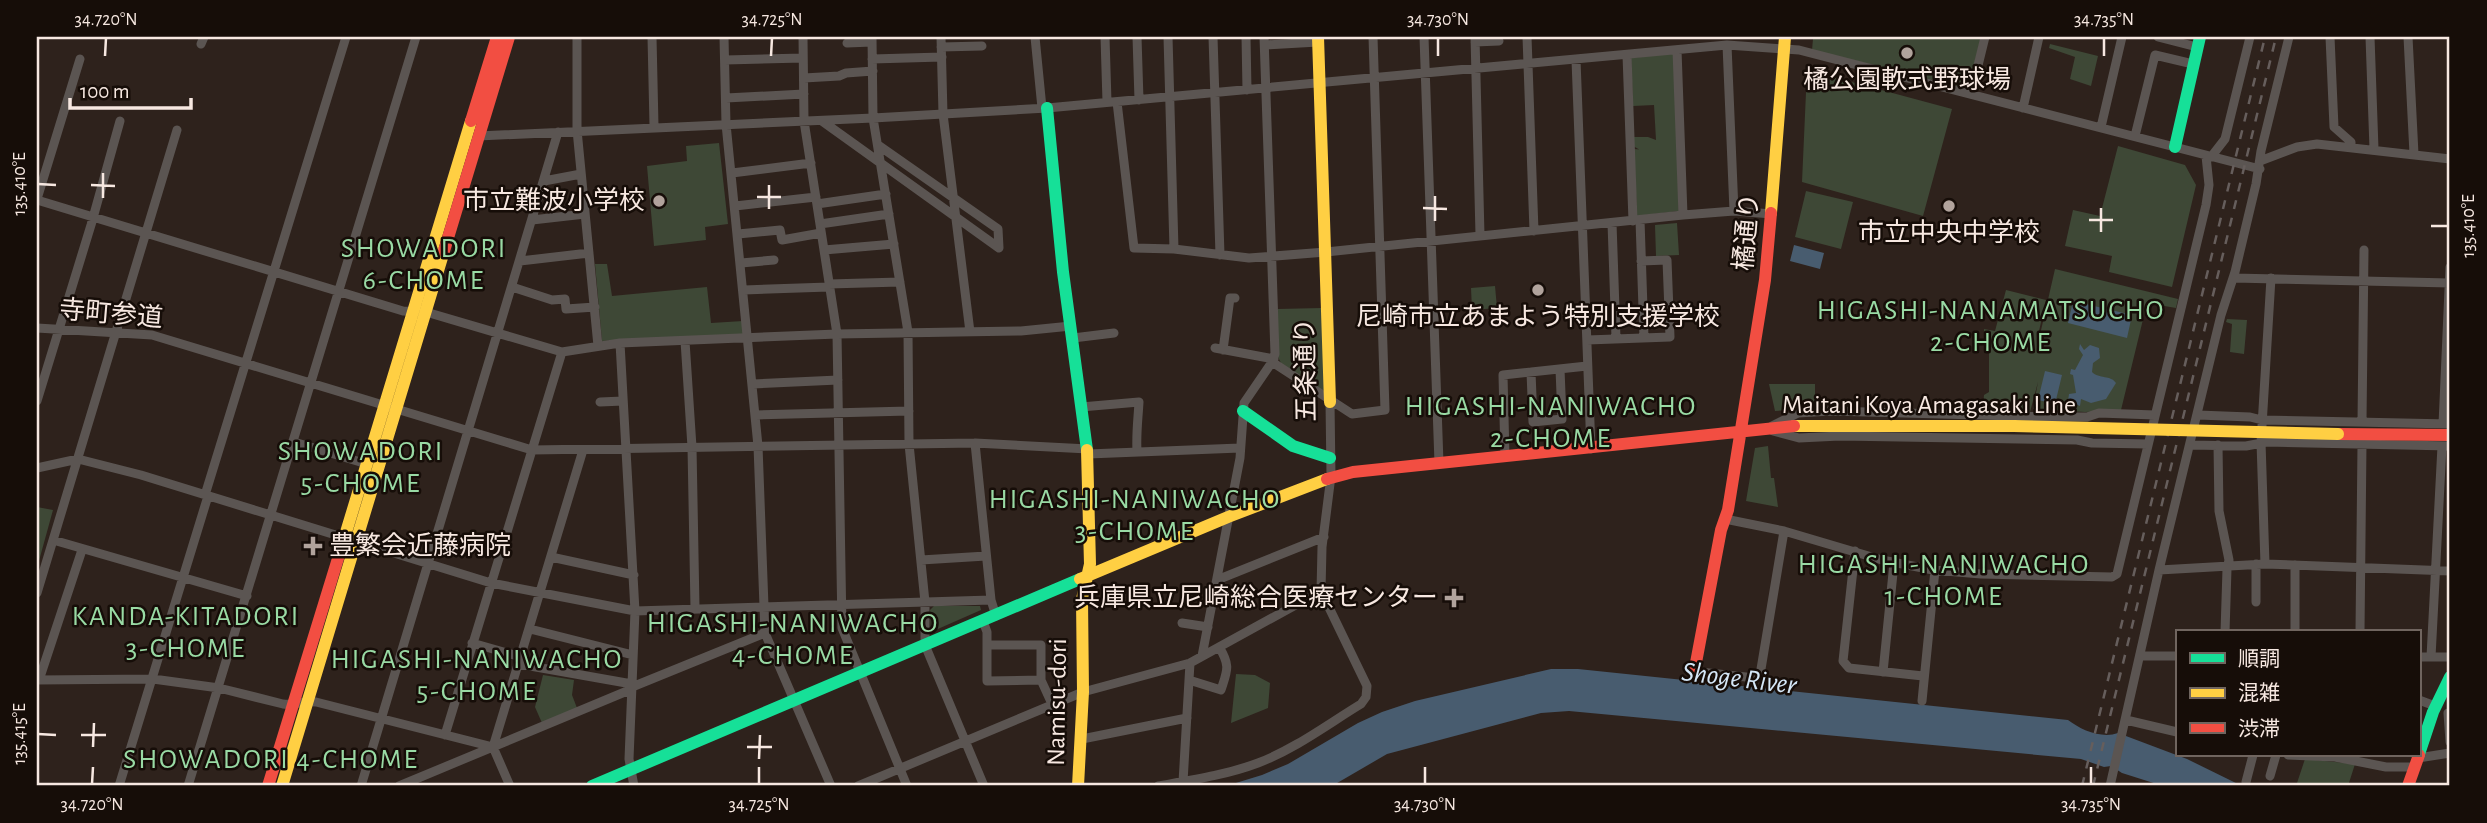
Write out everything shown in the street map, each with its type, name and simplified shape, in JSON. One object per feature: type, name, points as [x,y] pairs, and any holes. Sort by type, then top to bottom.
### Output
[{"type":"main road","points":[[268,786],[391,407],[466,136],[497,37]]},
{"type":"main road","points":[[419,313],[480,135],[509,37]]},
{"type":"main road","name":"五条通り","points":[[1318,40],[1330,401]]},
{"type":"main road","points":[[2175,147],[2198,42]]},
{"type":"main road","name":"橘通り","points":[[1695,668],[1742,431],[1765,279],[1785,43]]},
{"type":"main road","name":"Namisu-dori","points":[[1044,108],[1088,451],[1090,564],[1082,598],[1080,640],[1083,692],[1079,786]]},
{"type":"main road","points":[[282,786],[350,539],[367,464],[391,407]]},
{"type":"main road","points":[[1243,411],[1293,446],[1330,458]]},
{"type":"main road","name":"Maitani Koya Amagasaki Line","points":[[592,786],[1331,476],[1661,442],[1742,431],[1847,423],[2447,435]]},
{"type":"main road","points":[[2420,750],[2434,710],[2450,677]]},
{"type":"main road","points":[[2408,786],[2417,758]]},
{"type":"street","points":[[119,786],[346,37]]},
{"type":"street","points":[[188,786],[416,37]]},
{"type":"street","points":[[577,37],[577,130],[598,346]]},
{"type":"street","points":[[652,37],[654,126]]},
{"type":"street","points":[[724,37],[726,124],[756,415],[765,633],[831,786]]},
{"type":"street","points":[[803,37],[804,121],[836,334],[842,632],[907,786]]},
{"type":"street","points":[[941,37],[943,114],[970,332]]},
{"type":"street","points":[[1035,37],[1044,108]]},
{"type":"street","points":[[1105,37],[1134,248],[1174,249],[1249,258],[1326,253],[1683,215],[1734,211],[1772,214]]},
{"type":"street","points":[[1137,37],[1139,100]]},
{"type":"street","points":[[1168,37],[1174,249]]},
{"type":"street","points":[[1213,37],[1220,255]]},
{"type":"street","points":[[1246,37],[1247,90]]},
{"type":"street","points":[[1235,298],[1230,298],[1224,309],[1219,349],[1273,361],[1352,414],[1385,410],[1373,37]]},
{"type":"street","points":[[1424,37],[1438,463]]},
{"type":"street","points":[[1527,37],[1534,231]]},
{"type":"street","points":[[1970,94],[1984,37]]},
{"type":"street","points":[[2023,108],[2039,37]]},
{"type":"street","points":[[2101,127],[2122,37]]},
{"type":"street","points":[[2158,37],[2198,42]]},
{"type":"street","points":[[1725,519],[1784,531],[1894,563],[1935,570],[1980,574],[2112,577],[2117,574],[2206,205],[2209,185],[2208,156],[2225,139],[2249,37]]},
{"type":"street","points":[[2110,786],[2159,570],[2221,314],[2234,278],[2289,37]]},
{"type":"street","points":[[2330,37],[2334,127],[2351,142],[2351,146]]},
{"type":"street","points":[[2370,37],[2374,149]]},
{"type":"street","points":[[2408,37],[2414,154]]},
{"type":"street","points":[[848,43],[872,39],[873,118],[908,332],[909,444],[925,603],[925,645],[984,786]]},
{"type":"street","points":[[1480,236],[1475,39],[1499,41]]},
{"type":"street","points":[[1202,656],[1240,458],[1244,403],[1273,361],[1273,256],[1265,41],[1318,40]]},
{"type":"street","points":[[466,136],[822,121],[1044,108],[1319,85],[1727,45],[1785,43],[1799,50],[2208,156],[2260,165],[2308,144],[2351,146],[2450,159]]},
{"type":"street","points":[[1727,45],[1734,211]]},
{"type":"street","points":[[872,59],[982,46]]},
{"type":"street","points":[[1677,50],[1683,215]]},
{"type":"street","points":[[1627,55],[1644,338]]},
{"type":"street","points":[[2135,136],[2155,55],[2193,64]]},
{"type":"street","points":[[725,60],[803,58]]},
{"type":"street","points":[[80,59],[37,200],[339,291],[562,352],[620,343],[836,334],[1111,332]]},
{"type":"street","points":[[1576,60],[1591,449]]},
{"type":"street","points":[[804,78],[873,71]]},
{"type":"street","points":[[726,98],[804,94]]},
{"type":"street","points":[[37,397],[120,121]]},
{"type":"street","points":[[822,121],[999,248],[998,229],[878,145]]},
{"type":"street","points":[[37,593],[177,130]]},
{"type":"street","points":[[362,786],[558,132]]},
{"type":"street","points":[[732,173],[811,163]]},
{"type":"street","points":[[544,181],[581,174]]},
{"type":"street","points":[[735,206],[886,194]]},
{"type":"street","points":[[738,234],[780,230],[782,240],[821,228],[889,214]]},
{"type":"street","points":[[532,220],[585,215]]},
{"type":"street","points":[[1612,223],[1616,338]]},
{"type":"street","points":[[824,250],[894,244]]},
{"type":"street","points":[[2362,422],[2364,250]]},
{"type":"street","points":[[520,261],[589,253]]},
{"type":"street","points":[[741,263],[774,260]]},
{"type":"street","points":[[1587,340],[1670,337],[1667,260],[1641,261]]},
{"type":"street","points":[[2431,657],[2435,570],[2447,435],[2450,267]]},
{"type":"street","points":[[2234,278],[2450,283]]},
{"type":"street","points":[[2256,602],[2261,564],[2261,442],[2271,278]]},
{"type":"street","points":[[744,290],[900,282]]},
{"type":"street","points":[[512,288],[552,300],[565,299],[566,309],[594,307]]},
{"type":"street","name":"寺町参道","points":[[37,328],[152,335],[532,450],[975,443],[1137,452],[1240,448]]},
{"type":"street","points":[[685,341],[692,447],[695,608]]},
{"type":"street","points":[[620,343],[634,575],[630,769],[634,786]]},
{"type":"street","points":[[445,734],[562,352]]},
{"type":"street","points":[[1505,457],[1503,375],[1587,366]]},
{"type":"street","points":[[1531,372],[1533,422],[1562,419],[1560,369]]},
{"type":"street","points":[[753,384],[838,380]]},
{"type":"street","points":[[600,402],[623,401]]},
{"type":"street","name":"五条通り","points":[[1183,782],[1217,776],[1260,762],[1291,747],[1361,704],[1367,691],[1321,591],[1331,476],[1330,401]]},
{"type":"street","points":[[1081,407],[1139,402],[1135,426],[1137,452]]},
{"type":"street","points":[[756,415],[909,411]]},
{"type":"street","points":[[1765,429],[1798,413],[1830,411],[2049,416],[2155,415]]},
{"type":"street","points":[[2198,415],[2250,416],[2262,420],[2362,422],[2447,435]]},
{"type":"street","points":[[1765,429],[1799,438],[1853,436],[2148,444]]},
{"type":"street","points":[[2190,445],[2246,446],[2261,442],[2362,444],[2447,435]]},
{"type":"street","points":[[294,442],[367,464]]},
{"type":"street","points":[[975,443],[990,600],[996,616]]},
{"type":"street","points":[[2360,630],[2362,444]]},
{"type":"street","points":[[2218,446],[2218,511],[2229,565],[2225,630]]},
{"type":"street","points":[[510,786],[494,747],[583,450]]},
{"type":"street","points":[[37,468],[78,459],[141,475],[491,583],[635,611],[990,600]]},
{"type":"street","points":[[1695,668],[1700,672],[1741,677],[1755,678],[1760,675],[1784,531]]},
{"type":"street","points":[[1217,580],[1324,537]]},
{"type":"street","points":[[53,540],[247,596]]},
{"type":"street","points":[[82,550],[38,680],[153,679],[219,688],[293,705],[307,700],[494,747]]},
{"type":"street","points":[[1855,551],[1843,660],[1849,668],[1923,676]]},
{"type":"street","points":[[921,560],[986,556]]},
{"type":"street","points":[[551,557],[634,575]]},
{"type":"street","points":[[1883,671],[1894,563]]},
{"type":"street","points":[[2159,570],[2261,564],[2450,571]]},
{"type":"street","points":[[2295,565],[2295,630]]},
{"type":"street","points":[[1922,701],[1935,570]]},
{"type":"street","points":[[858,786],[1083,692],[1190,663],[1321,591]]},
{"type":"street","points":[[983,621],[987,632],[987,681],[1041,680]]},
{"type":"street","points":[[1182,623],[1208,626]]},
{"type":"street","points":[[530,629],[633,655]]},
{"type":"street","points":[[399,786],[765,633]]},
{"type":"street","points":[[472,643],[520,661],[632,687]]},
{"type":"street","points":[[987,645],[1041,645],[1041,680],[1052,704]]},
{"type":"street","points":[[1189,680],[1221,690],[1228,664],[1219,647]]},
{"type":"street","points":[[2140,656],[2176,656]]},
{"type":"street","points":[[2420,657],[2450,657]]},
{"type":"street","points":[[1158,786],[1183,782],[1190,663]]},
{"type":"street","points":[[2420,701],[2434,710],[2449,713],[2450,742]]},
{"type":"street","points":[[1082,739],[1186,718]]},
{"type":"street","points":[[2126,720],[2176,732]]},
{"type":"street","points":[[2325,756],[2362,759],[2386,767],[2417,758],[2450,753]]},
{"type":"street","points":[[2246,782],[2253,756]]},
{"type":"street","points":[[2270,776],[2276,756]]},
{"type":"green space","points":[[1809,37],[1981,37],[1970,82],[1962,87],[1812,50],[1813,39]]},
{"type":"green space","points":[[2050,44],[2098,56],[2091,86],[2070,79],[2075,57],[2049,48]]},
{"type":"green space","points":[[1674,53],[1679,211],[1637,216],[1634,149],[1639,149],[1633,146],[1633,137],[1656,140],[1654,105],[1633,106],[1631,58]]},
{"type":"green space","points":[[1807,70],[1952,109],[1923,216],[1802,182]]},
{"type":"green space","points":[[719,143],[728,224],[705,227],[706,240],[654,246],[647,166],[687,161],[686,146]]},
{"type":"green space","points":[[2118,146],[2185,165],[2196,185],[2172,287],[2109,272],[2112,256],[2065,246],[2073,210],[2100,216]]},
{"type":"green space","points":[[1806,191],[1853,202],[1841,249],[1795,237]]},
{"type":"green space","points":[[1677,223],[1679,255],[1656,256],[1655,225]]},
{"type":"green space","points":[[595,264],[607,264],[612,296],[707,287],[711,323],[743,321],[743,334],[602,341]]},
{"type":"green space","points":[[2055,269],[2178,299],[2176,308],[2147,303],[2121,410],[2085,412],[2033,409],[2038,382],[2030,412],[1987,411],[1983,407],[1984,395],[1989,392],[1989,344],[1984,346],[1984,329],[1995,331],[2006,290],[2046,300],[2037,340],[2045,343],[2039,339]]},
{"type":"green space","points":[[1495,286],[1497,308],[1472,310],[1471,288]]},
{"type":"green space","points":[[1322,308],[1325,389],[1322,391],[1282,365],[1278,357],[1278,309]]},
{"type":"green space","points":[[2227,319],[2247,320],[2244,354],[2230,352],[2232,324],[2226,322]]},
{"type":"green space","points":[[1769,384],[1815,384],[1815,408],[1775,411]]},
{"type":"green space","points":[[1768,446],[1771,478],[1774,478],[1778,507],[1746,501],[1755,448]]},
{"type":"green space","points":[[37,507],[53,510],[37,568]]},
{"type":"green space","points":[[934,606],[980,606],[981,610],[931,632],[930,610]]},
{"type":"green space","points":[[1236,674],[1255,675],[1270,683],[1268,708],[1231,723]]},
{"type":"green space","points":[[543,675],[574,680],[572,695],[577,708],[542,723],[535,707]]},
{"type":"green space","points":[[2305,759],[2355,764],[2348,786],[2296,786]]},
{"type":"water","points":[[1794,245],[1824,253],[1820,269],[1790,261]]},
{"type":"water","points":[[2073,301],[2132,315],[2127,338],[2068,323]]},
{"type":"water","points":[[2080,344],[2084,350],[2090,345],[2099,348],[2100,358],[2093,363],[2092,372],[2116,383],[2106,399],[2091,403],[2081,399],[2080,406],[2068,401],[2069,394],[2076,393],[2073,375],[2070,374],[2083,355],[2079,349]]},
{"type":"water","points":[[2045,371],[2062,375],[2055,404],[2038,400]]},
{"type":"water","points":[[1551,669],[1578,669],[2068,720],[2092,733],[2118,733],[2187,759],[2242,786],[2163,786],[2122,773],[2111,766],[2104,767],[2081,759],[1569,711],[1541,713],[1387,754],[1332,786],[1226,786],[1288,764],[1358,723],[1415,701]]},
{"type":"railway","points":[[2082,786],[2265,37]]},
{"type":"railway","points":[[2093,786],[2276,37]]},
{"type":"traffic: fast","points":[[2175,147],[2200,37]]},
{"type":"traffic: fast","points":[[1047,108],[1063,272],[1087,450]]},
{"type":"traffic: fast","points":[[1243,411],[1293,446],[1330,458]]},
{"type":"traffic: fast","points":[[592,786],[1080,579]]},
{"type":"traffic: fast","points":[[2420,751],[2433,712],[2450,677]]},
{"type":"traffic: slow","points":[[1318,37],[1330,402]]},
{"type":"traffic: slow","points":[[1771,213],[1785,37]]},
{"type":"traffic: slow","points":[[340,552],[471,121]]},
{"type":"traffic: slow","points":[[282,786],[444,251]]},
{"type":"traffic: slow","points":[[1794,426],[2014,426]]},
{"type":"traffic: slow","points":[[2014,426],[2338,434]]},
{"type":"traffic: slow","points":[[1078,786],[1083,692],[1082,599],[1090,564],[1087,450]]},
{"type":"traffic: slow","points":[[1080,579],[1327,479]]},
{"type":"traffic: jam","points":[[471,121],[497,37]]},
{"type":"traffic: jam","points":[[444,251],[509,37]]},
{"type":"traffic: jam","points":[[1695,668],[1721,530],[1728,510],[1765,280],[1771,213]]},
{"type":"traffic: jam","points":[[1327,479],[1353,472],[1794,426]]},
{"type":"traffic: jam","points":[[2338,434],[2450,435]]},
{"type":"traffic: jam","points":[[268,786],[340,552]]},
{"type":"traffic: jam","points":[[2408,786],[2419,756]]},
{"type":"place","name":"橘公園軟式野球場","points":[[1907,53]]},
{"type":"place","name":"市立難波小学校","points":[[659,201]]},
{"type":"place","name":"市立中央中学校","points":[[1949,206]]},
{"type":"place","name":"尼崎市立あまよう特別支援学校","points":[[1538,290]]},
{"type":"place","name":"豊繁会近藤病院","points":[[313,546]]},
{"type":"place","name":"兵庫県立尼崎総合医療センター","points":[[1454,598]]},
{"type":"district","name":"SHOWADORI 6-CHOME","points":[[424,265]]},
{"type":"district","name":"HIGASHI-NANAMATSUCHO 2-CHOME","points":[[1991,327]]},
{"type":"district","name":"HIGASHI-NANIWACHO 2-CHOME","points":[[1551,423]]},
{"type":"district","name":"SHOWADORI 5-CHOME","points":[[361,468]]},
{"type":"district","name":"HIGASHI-NANIWACHO 3-CHOME","points":[[1135,516]]},
{"type":"district","name":"HIGASHI-NANIWACHO 1-CHOME","points":[[1944,581]]},
{"type":"district","name":"KANDA-KITADORI 3-CHOME","points":[[186,633]]},
{"type":"district","name":"HIGASHI-NANIWACHO 4-CHOME","points":[[793,640]]},
{"type":"district","name":"HIGASHI-NANIWACHO 5-CHOME","points":[[477,676]]},
{"type":"district","name":"SHOWADORI 4-CHOME","points":[[271,760]]},
{"type":"water label","name":"Shoge River","points":[[1739,679]]}]
